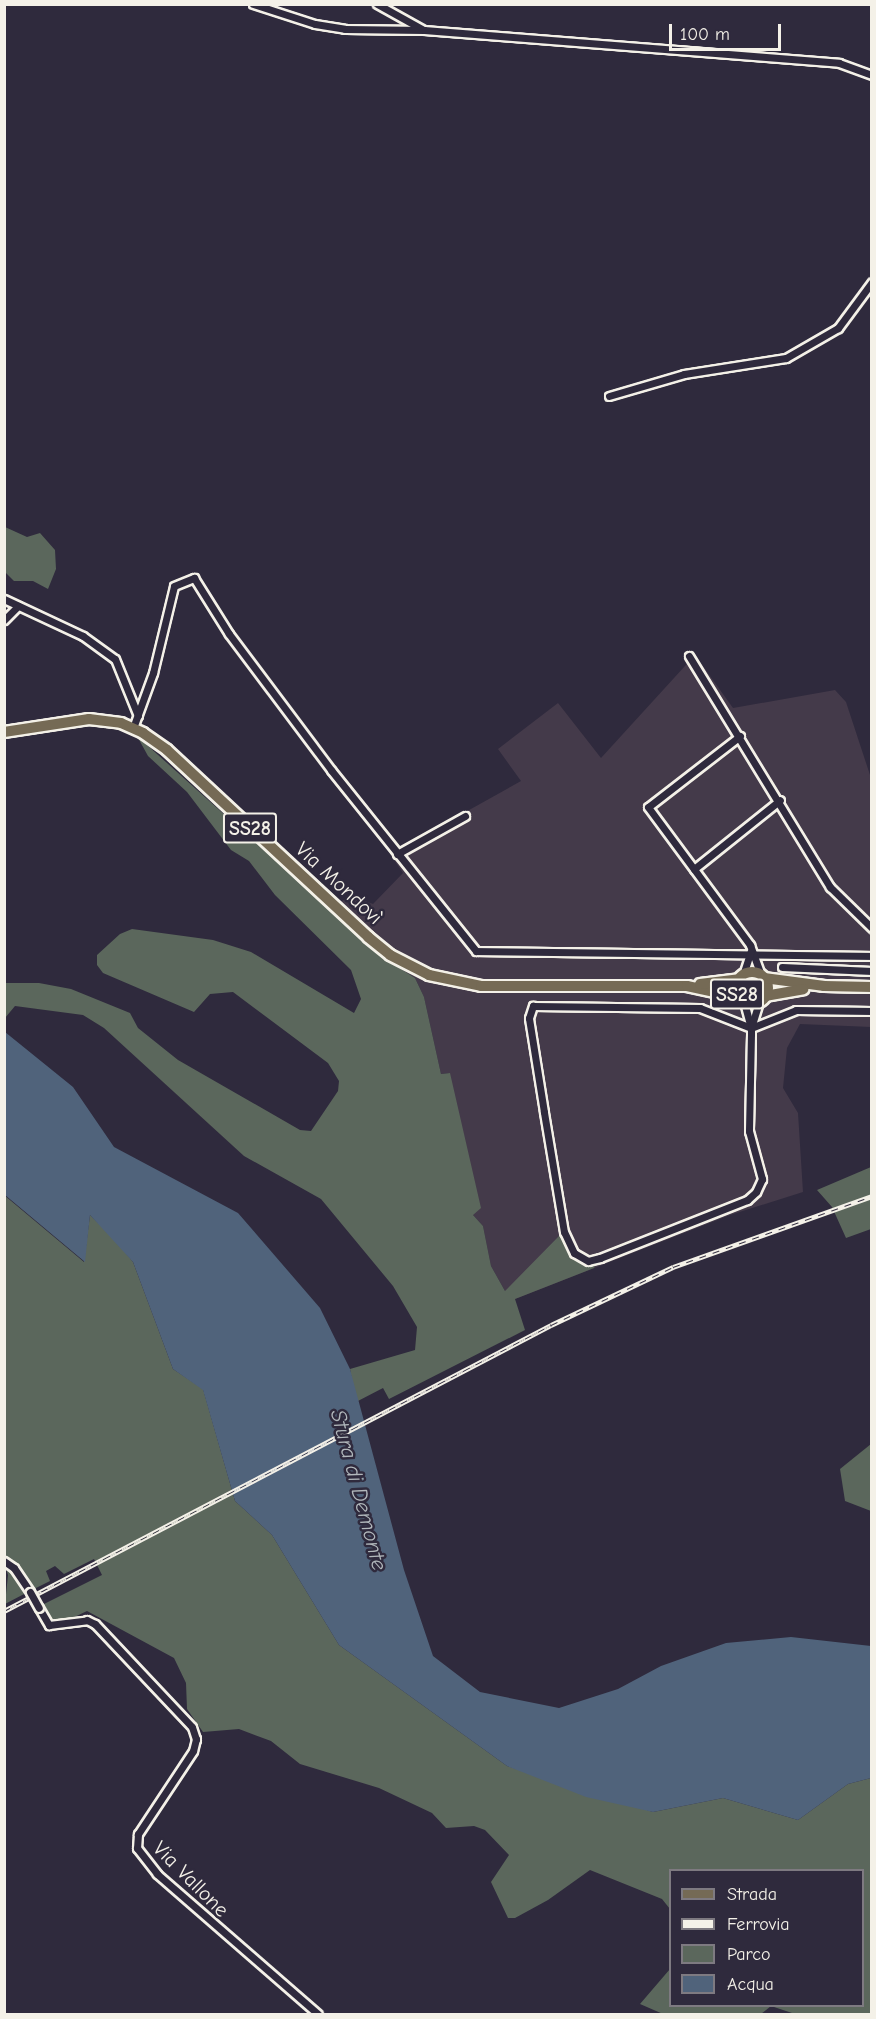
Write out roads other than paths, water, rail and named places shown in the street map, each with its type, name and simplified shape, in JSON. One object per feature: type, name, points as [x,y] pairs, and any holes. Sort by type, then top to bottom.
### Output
[{"type":"main road","name":"Via Mondovì","points":[[4,732],[89,719],[133,728],[167,750],[368,937],[407,965],[429,975],[481,986],[687,987],[741,977]]},
{"type":"main road","name":"SS28","points":[[824,986],[762,999],[741,1000],[736,988],[741,977],[763,977],[824,986],[872,987]]},
{"type":"main road","name":"SS28","points":[[762,999],[763,977]]},
{"type":"main road","name":"Via Mondovì","points":[[687,987],[741,1000]]},
{"type":"street","points":[[253,4],[315,24],[424,30],[839,63],[872,75]]},
{"type":"street","points":[[377,4],[424,30]]},
{"type":"street","points":[[609,396],[684,374],[786,358],[838,328],[872,282]]},
{"type":"street","points":[[133,728],[159,652],[174,586],[194,578],[264,681],[397,854],[456,922],[476,951],[504,953],[751,951],[872,956]]},
{"type":"street","points":[[4,599],[75,631],[115,659],[138,716]]},
{"type":"street","points":[[4,620],[18,606]]},
{"type":"street","points":[[689,656],[780,800],[830,887],[872,928]]},
{"type":"street","points":[[740,736],[648,807],[751,951],[763,977]]},
{"type":"street","points":[[694,869],[780,800]]},
{"type":"street","points":[[397,854],[465,816]]},
{"type":"street","points":[[741,977],[751,951]]},
{"type":"street","points":[[782,967],[872,971]]},
{"type":"street","points":[[762,999],[751,1028],[749,1131],[762,1179],[756,1192],[747,1200],[600,1258],[588,1261],[574,1253],[564,1232],[549,1145],[529,1018],[533,1006],[700,1008],[751,1028],[796,1010],[872,1011]]},
{"type":"street","points":[[741,1000],[751,1028]]},
{"type":"street","name":"Via Vallone","points":[[4,1561],[14,1568],[49,1625],[87,1620],[192,1727],[196,1739],[185,1766],[138,1834],[137,1848],[157,1874],[318,2014]]},
{"type":"water","name":"Stura di Demonte","points":[[5,1032],[73,1087],[114,1147],[238,1213],[320,1308],[350,1369],[404,1570],[433,1656],[480,1692],[559,1708],[618,1689],[661,1666],[726,1643],[791,1637],[871,1646],[871,1778],[848,1784],[798,1820],[723,1798],[653,1812],[586,1797],[507,1766],[339,1645],[272,1535],[235,1501],[203,1390],[173,1369],[133,1262],[90,1215],[85,1262],[5,1195]]},
{"type":"railway","points":[[4,1611],[551,1325],[673,1267],[872,1196]]}]
